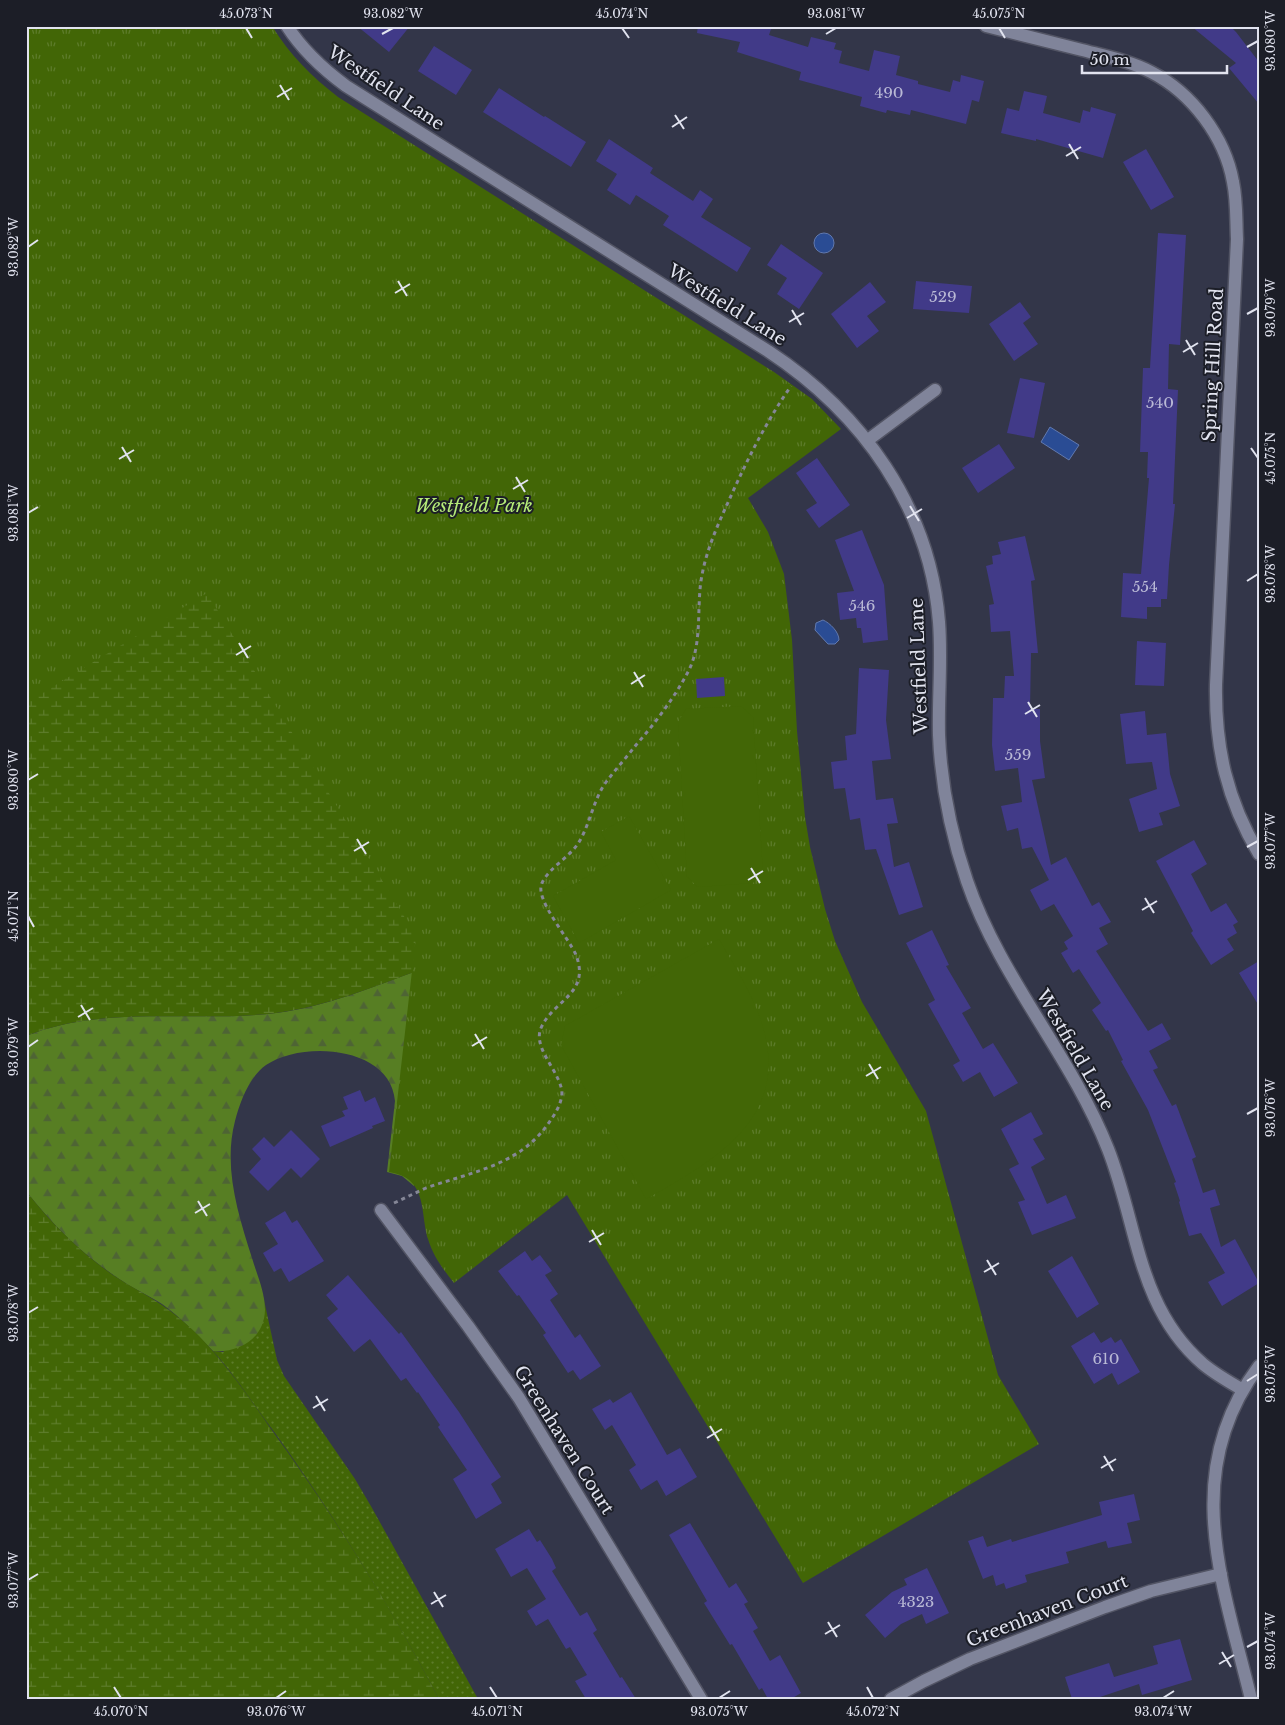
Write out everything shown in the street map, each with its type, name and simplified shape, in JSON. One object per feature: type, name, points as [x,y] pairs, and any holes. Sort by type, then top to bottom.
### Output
[{"type":"street","name":"Westfield Lane","points":[[287,26],[303,49],[346,86],[768,351],[801,374],[837,406],[868,440],[905,498],[923,543],[932,574],[940,634],[939,726],[942,772],[949,816],[975,903],[998,951],[1068,1067],[1097,1123],[1120,1182],[1142,1266],[1158,1306],[1174,1332],[1200,1361],[1222,1378],[1243,1390]]},
{"type":"street","name":"Spring Hill Road","points":[[986,26],[1105,56],[1151,72],[1172,85],[1198,111],[1215,134],[1228,161],[1235,190],[1237,239],[1216,685],[1216,721],[1220,755],[1230,791],[1241,821],[1259,854]]},
{"type":"street","points":[[868,440],[935,390]]},
{"type":"street","name":"Greenhaven Court","points":[[381,1210],[519,1398],[701,1699]]},
{"type":"street","points":[[1251,1699],[1221,1574],[1213,1522],[1215,1475],[1222,1438],[1243,1390],[1259,1366]]},
{"type":"street","name":"Greenhaven Court","points":[[892,1699],[970,1659],[1105,1607],[1151,1591],[1221,1574]]},
{"type":"path","points":[[381,1210],[421,1191],[481,1172],[510,1157],[538,1136],[557,1109],[562,1096],[561,1087],[540,1044],[540,1033],[545,1022],[575,987],[579,977],[579,969],[571,945],[543,900],[540,892],[541,886],[545,878],[578,844],[604,786],[659,717],[689,670],[695,652],[702,574],[711,545],[755,444],[772,413],[801,374]]},
{"type":"green space","points":[[26,26],[322,126],[422,969],[350,995],[295,1010],[245,1016],[118,1017],[56,1026],[26,1036]]},
{"type":"green space","name":"Westfield Park","points":[[26,26],[272,26],[302,64],[338,97],[774,372],[812,399],[841,429],[748,498],[768,532],[784,574],[792,640],[797,731],[805,817],[810,847],[835,941],[862,1002],[926,1111],[998,1375],[1039,1444],[803,1583],[567,1195],[454,1283],[439,1262],[428,1239],[420,1198],[416,1189],[402,1175],[389,1172],[416,936],[207,593],[26,703]]},
{"type":"green space","points":[[741,706],[753,717],[763,872],[753,883],[698,887],[687,877],[678,722],[686,709]]},
{"type":"green space","points":[[629,816],[671,890],[579,943],[553,896],[616,860],[601,832]]},
{"type":"green space","points":[[719,939],[757,1010],[767,1046],[768,1077],[760,1103],[746,1127],[726,1147],[702,1166],[646,1199],[561,1045],[565,1026]]},
{"type":"green space","points":[[422,969],[414,1186],[402,1176],[387,1172],[395,1101],[390,1083],[378,1069],[362,1059],[342,1053],[322,1051],[301,1052],[282,1057],[260,1070],[246,1090],[235,1121],[232,1138],[231,1173],[237,1207],[262,1290],[265,1310],[264,1320],[260,1329],[255,1336],[241,1347],[232,1350],[213,1351],[189,1326],[162,1304],[118,1278],[88,1256],[55,1225],[26,1191],[26,1036],[56,1026],[118,1017],[245,1016],[295,1010],[350,995]]},
{"type":"green space","points":[[26,1191],[56,1226],[89,1257],[113,1275],[172,1312],[195,1332],[219,1358],[294,1461],[338,1527],[401,1629],[439,1699],[26,1699]]},
{"type":"green space","points":[[264,1300],[277,1360],[284,1376],[355,1479],[478,1699],[439,1699],[382,1597],[341,1530],[275,1433],[213,1351],[223,1352],[265,1311]]},
{"type":"water","points":[[824,233],[831,236],[834,243],[831,250],[824,253],[817,250],[814,243],[817,236]]},
{"type":"water","points":[[1050,427],[1079,445],[1069,460],[1041,442]]},
{"type":"water","points":[[823,620],[836,631],[839,640],[835,644],[828,644],[815,630],[816,623]]},
{"type":"building","points":[[357,26],[410,26],[389,52]]},
{"type":"building","points":[[698,26],[772,26],[769,35],[808,47],[811,37],[836,43],[834,49],[842,51],[839,63],[869,71],[874,50],[900,56],[896,75],[918,81],[918,84],[950,92],[953,80],[960,82],[961,75],[984,81],[979,102],[972,100],[966,124],[911,110],[910,115],[887,110],[886,113],[860,106],[862,97],[799,80],[801,72],[737,52],[740,42],[697,33]]},
{"type":"building","points":[[1191,26],[1230,26],[1236,32],[1259,62],[1259,104],[1229,68],[1236,63]]},
{"type":"building","points":[[434,46],[472,70],[456,95],[418,71]]},
{"type":"building","points":[[499,88],[586,142],[571,167],[483,112]]},
{"type":"building","points":[[1024,91],[1047,96],[1043,113],[1080,123],[1083,110],[1090,112],[1091,107],[1116,114],[1103,158],[1036,139],[1036,141],[1001,133],[1007,108],[1019,111]]},
{"type":"building","points":[[609,139],[653,168],[650,173],[693,201],[700,190],[713,199],[701,217],[751,248],[737,272],[663,225],[669,216],[636,195],[630,205],[607,190],[617,174],[596,161]]},
{"type":"building","points":[[1146,149],[1174,197],[1151,210],[1123,162]]},
{"type":"building","points":[[1158,233],[1186,235],[1180,345],[1169,344],[1168,389],[1178,390],[1173,504],[1175,504],[1167,599],[1161,599],[1161,607],[1147,607],[1147,619],[1121,617],[1123,573],[1141,574],[1149,478],[1147,478],[1148,452],[1140,452],[1143,368],[1150,368]]},
{"type":"building","points":[[781,244],[823,273],[799,309],[777,294],[787,278],[767,265]]},
{"type":"building","points":[[916,281],[972,286],[969,313],[913,309]]},
{"type":"building","points":[[870,282],[886,302],[867,316],[879,331],[857,348],[831,314]]},
{"type":"building","points":[[1020,302],[1031,317],[1023,323],[1038,344],[1014,361],[989,324]]},
{"type":"building","points":[[1020,378],[1045,383],[1034,438],[1007,433]]},
{"type":"building","points":[[999,444],[1015,468],[978,493],[962,468]]},
{"type":"building","points":[[817,458],[850,505],[819,528],[806,510],[817,503],[796,473]]},
{"type":"building","points":[[862,530],[884,585],[888,640],[863,643],[861,628],[857,628],[856,618],[840,620],[837,593],[854,591],[835,540]]},
{"type":"building","points":[[1025,536],[1035,580],[1031,581],[1038,653],[1031,653],[1030,709],[1040,709],[1040,741],[1045,778],[1032,780],[1051,865],[1066,857],[1092,906],[1099,902],[1111,922],[1099,928],[1108,944],[1096,951],[1148,1031],[1162,1023],[1171,1039],[1149,1051],[1158,1068],[1153,1070],[1172,1106],[1176,1104],[1196,1157],[1192,1159],[1203,1193],[1215,1189],[1220,1205],[1210,1208],[1221,1247],[1235,1239],[1259,1283],[1222,1306],[1208,1282],[1225,1273],[1201,1233],[1189,1236],[1174,1183],[1176,1182],[1148,1110],[1121,1061],[1123,1060],[1108,1030],[1106,1031],[1092,1010],[1101,1003],[1079,969],[1073,973],[1061,953],[1068,949],[1064,942],[1073,936],[1054,904],[1041,911],[1030,890],[1049,880],[1032,847],[1022,849],[1018,828],[1007,831],[1001,806],[1022,802],[1018,768],[995,771],[992,745],[993,698],[1004,698],[1005,676],[1014,676],[1010,631],[991,632],[989,605],[994,604],[986,566],[993,564],[992,556],[1001,554],[998,542]]},
{"type":"building","points":[[1137,641],[1166,643],[1164,686],[1135,685]]},
{"type":"building","points":[[859,668],[889,670],[886,720],[891,759],[872,761],[876,800],[893,798],[898,823],[887,824],[894,867],[909,862],[923,907],[899,915],[876,849],[865,850],[860,818],[850,820],[845,788],[834,789],[831,762],[847,760],[845,736],[856,734]]},
{"type":"building","points":[[724,677],[725,696],[697,698],[696,679]]},
{"type":"building","points":[[1145,711],[1147,735],[1166,733],[1170,774],[1180,806],[1159,813],[1163,825],[1139,832],[1129,799],[1157,789],[1152,762],[1126,764],[1120,714]]},
{"type":"building","points":[[1194,840],[1207,864],[1191,874],[1211,912],[1226,903],[1238,922],[1233,925],[1237,933],[1227,939],[1234,950],[1211,965],[1191,933],[1193,931],[1156,861]]},
{"type":"building","points":[[932,930],[949,965],[946,966],[971,1008],[962,1013],[983,1049],[993,1043],[1018,1083],[994,1097],[980,1072],[963,1082],[953,1065],[960,1061],[928,1004],[935,1000],[906,943]]},
{"type":"building","points":[[1259,961],[1259,1006],[1239,973]]},
{"type":"building","points":[[360,1090],[365,1102],[375,1097],[385,1121],[330,1147],[321,1126],[345,1116],[342,1111],[348,1109],[343,1097]]},
{"type":"building","points":[[1031,1112],[1043,1134],[1033,1139],[1045,1159],[1031,1167],[1047,1204],[1066,1195],[1076,1218],[1032,1235],[1018,1202],[1025,1200],[1009,1169],[1019,1164],[1001,1129]]},
{"type":"building","points":[[291,1130],[320,1159],[301,1178],[291,1168],[268,1191],[249,1172],[261,1159],[252,1149],[264,1137],[274,1147]]},
{"type":"building","points":[[285,1211],[292,1223],[297,1220],[324,1261],[289,1282],[281,1268],[274,1272],[263,1253],[278,1244],[265,1223]]},
{"type":"building","points":[[525,1251],[532,1261],[540,1255],[552,1271],[545,1275],[558,1294],[550,1300],[575,1338],[580,1334],[601,1366],[580,1380],[573,1370],[568,1373],[543,1335],[546,1333],[519,1295],[517,1296],[498,1271]]},
{"type":"building","points":[[1072,1256],[1099,1304],[1077,1318],[1048,1271]]},
{"type":"building","points":[[348,1275],[399,1334],[401,1332],[459,1412],[501,1477],[491,1484],[502,1503],[476,1519],[453,1479],[467,1470],[438,1427],[440,1425],[418,1392],[406,1378],[401,1381],[370,1339],[354,1352],[327,1318],[338,1309],[326,1295]]},
{"type":"building","points":[[1094,1332],[1101,1343],[1111,1337],[1115,1343],[1121,1339],[1140,1372],[1118,1385],[1112,1373],[1094,1384],[1071,1346]]},
{"type":"building","points":[[631,1392],[667,1455],[680,1448],[697,1477],[666,1496],[657,1480],[641,1490],[629,1470],[636,1465],[612,1425],[605,1430],[592,1409],[610,1399],[613,1403]]},
{"type":"building","points":[[1134,1494],[1140,1520],[1127,1523],[1132,1543],[1108,1548],[1106,1541],[1066,1552],[1069,1563],[1025,1575],[1027,1582],[1006,1589],[1004,1583],[996,1586],[993,1575],[983,1579],[968,1541],[983,1536],[987,1547],[1011,1539],[1012,1542],[1102,1515],[1099,1502]]},
{"type":"building","points":[[690,1523],[729,1588],[736,1583],[748,1602],[744,1604],[758,1628],[753,1631],[770,1661],[780,1655],[801,1693],[791,1699],[768,1699],[762,1688],[759,1690],[732,1644],[730,1645],[704,1603],[707,1601],[669,1535]]},
{"type":"building","points":[[529,1529],[537,1542],[540,1540],[552,1559],[556,1568],[552,1571],[580,1616],[587,1612],[597,1630],[593,1633],[620,1678],[622,1677],[636,1699],[586,1699],[575,1681],[587,1675],[570,1647],[566,1649],[548,1619],[536,1626],[527,1611],[546,1599],[527,1568],[511,1577],[495,1549]]},
{"type":"building","points":[[927,1568],[949,1613],[926,1624],[922,1614],[901,1624],[885,1638],[865,1615],[892,1592],[907,1585],[904,1579]]},
{"type":"building","points":[[1180,1639],[1192,1680],[1142,1695],[1139,1684],[1094,1699],[1072,1699],[1065,1677],[1109,1663],[1114,1677],[1158,1664],[1153,1646]]}]
